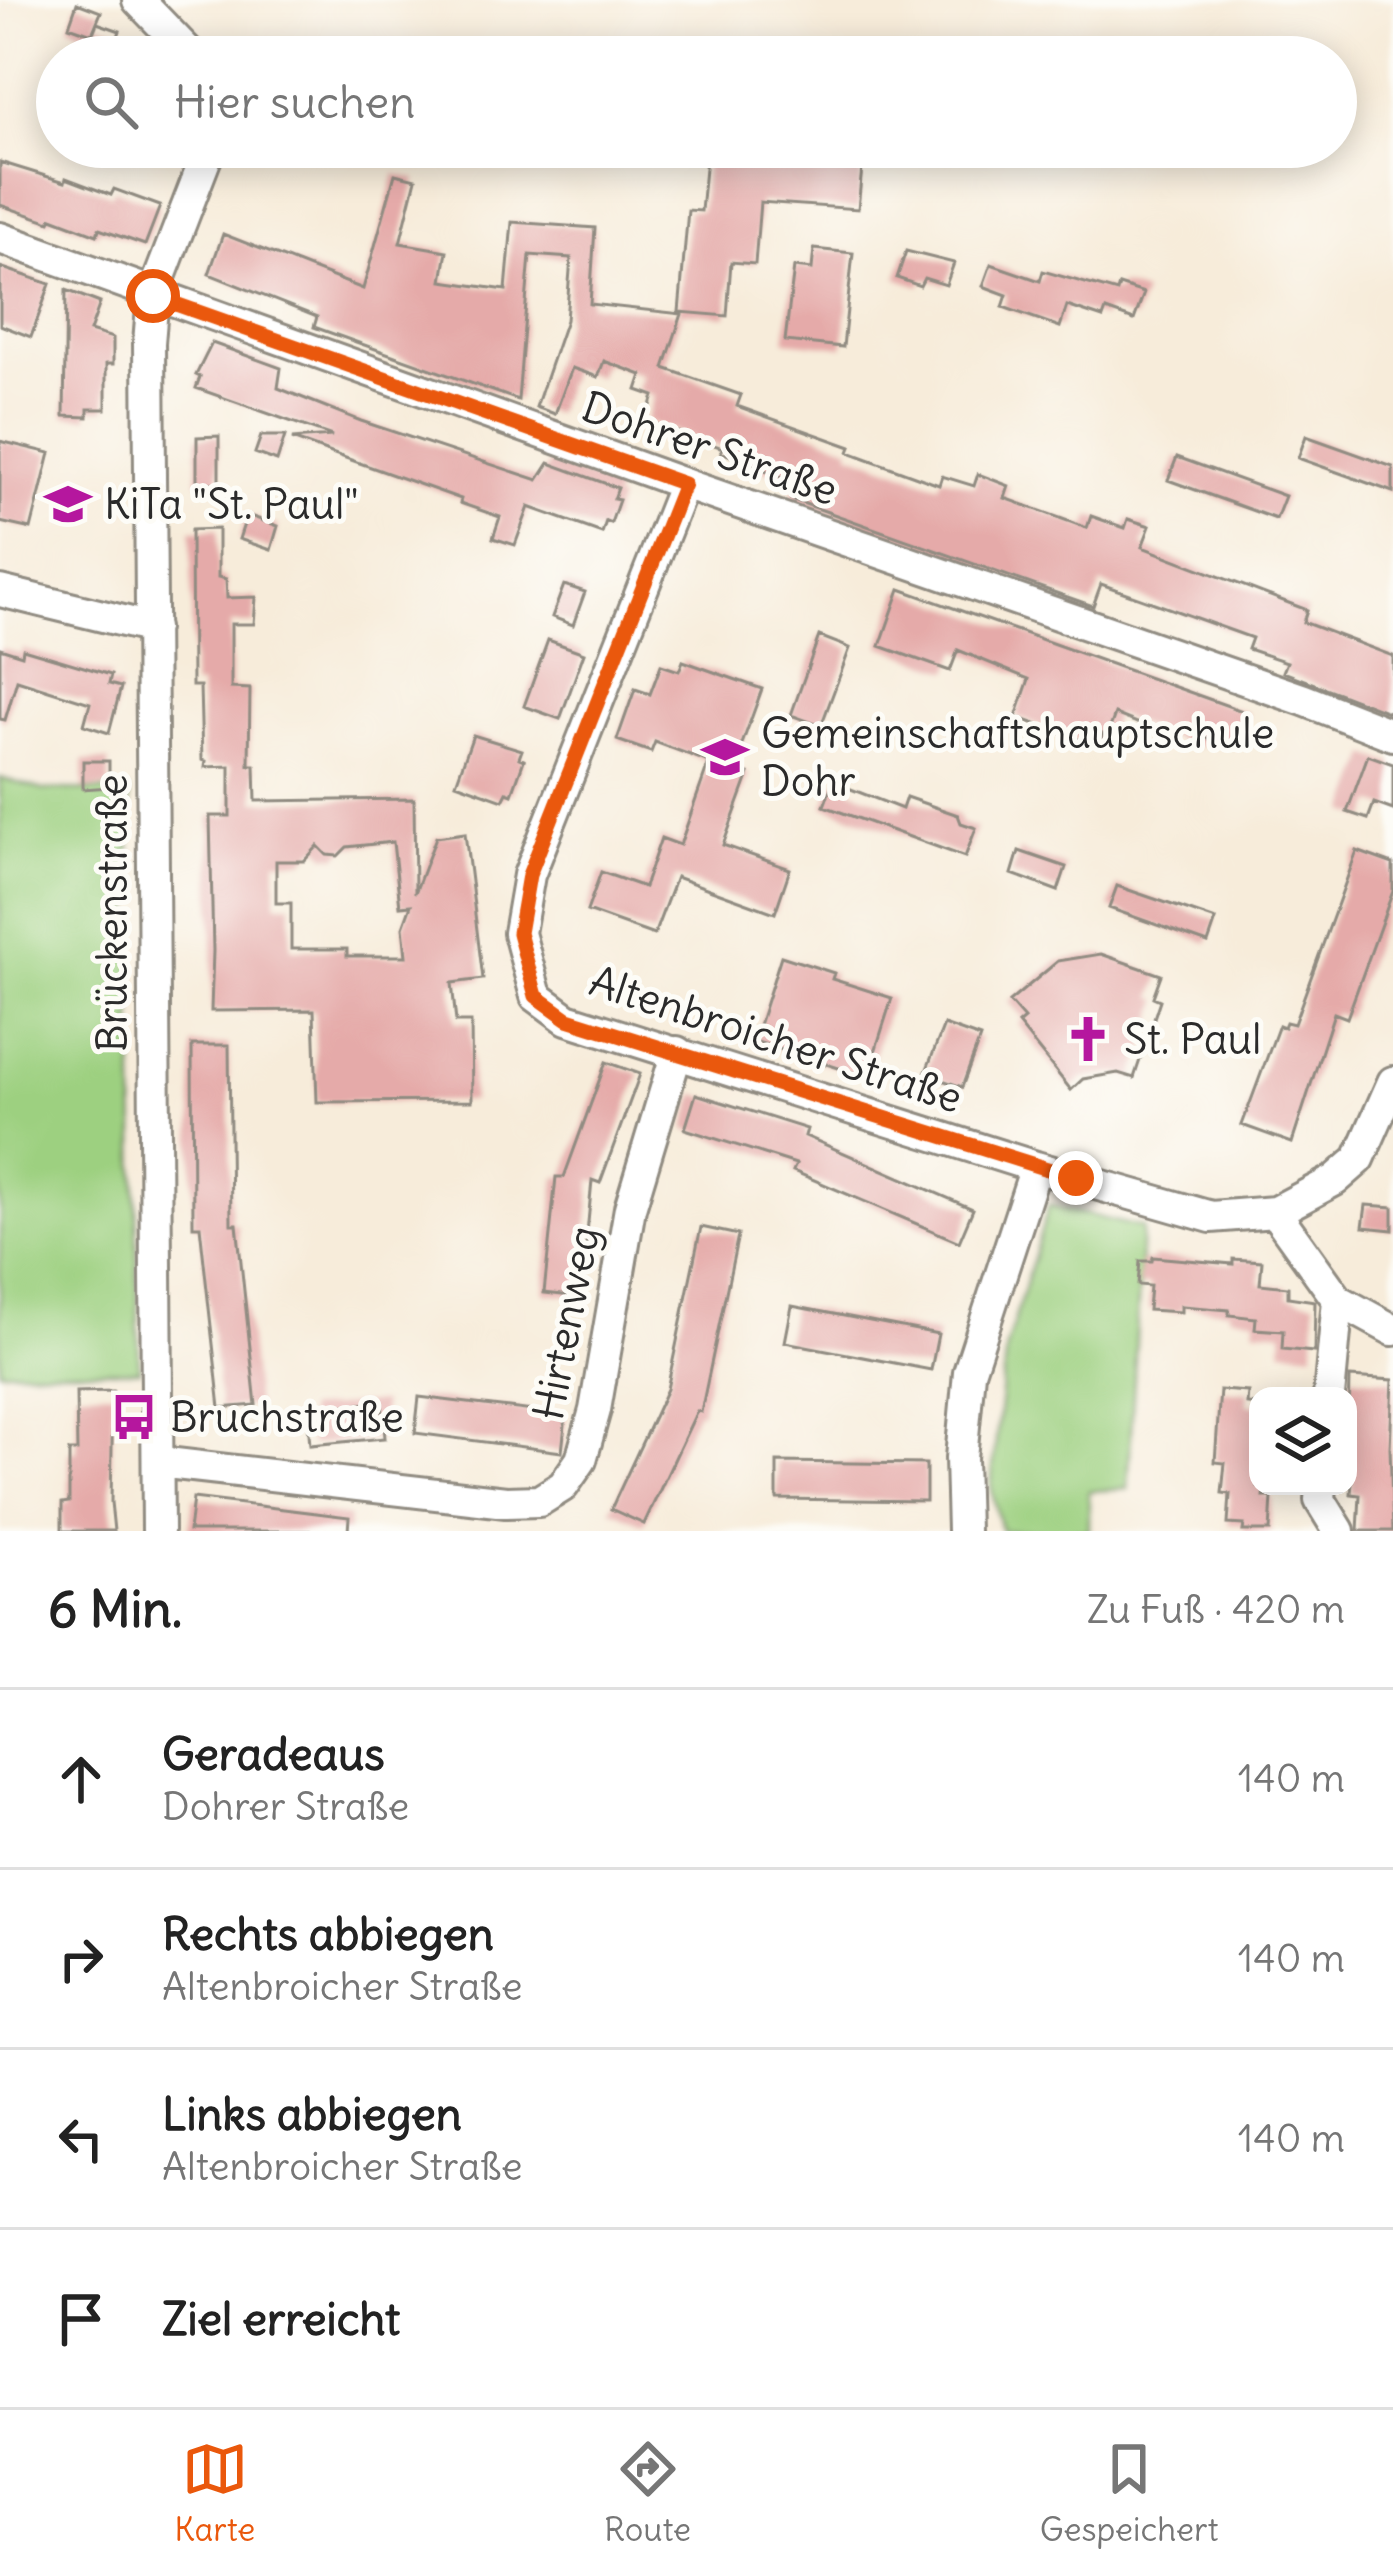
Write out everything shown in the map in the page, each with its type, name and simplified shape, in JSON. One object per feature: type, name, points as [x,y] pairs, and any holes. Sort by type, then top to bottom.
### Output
[{"type":"street","points":[[137,0],[172,36]]},
{"type":"street","name":"Brückenstraße","points":[[158,1531],[149,343],[153,296],[202,168]]},
{"type":"street","name":"Dohrer Straße","points":[[0,238],[1393,735]]},
{"type":"street","name":"Altenbroicher Straße","points":[[684,484],[529,875],[519,933],[536,996],[568,1019],[1036,1167],[1211,1217],[1275,1212],[1335,1180],[1358,1159],[1393,1082]]},
{"type":"street","points":[[0,591],[152,628]]},
{"type":"street","name":"Hirtenweg","points":[[158,1462],[506,1502],[539,1501],[563,1486],[581,1460],[595,1410],[630,1208],[677,1052]]},
{"type":"street","points":[[964,1531],[961,1457],[969,1372],[1036,1167]]},
{"type":"street","points":[[1275,1212],[1338,1300],[1393,1330]]},
{"type":"street","points":[[1330,1387],[1338,1300]]},
{"type":"street","points":[[1320,1495],[1340,1531]]},
{"type":"green space","points":[[0,778],[43,790],[129,791],[139,1370],[0,1370]]},
{"type":"green space","points":[[1049,1205],[1142,1228],[1128,1489],[1089,1491],[1089,1531],[1001,1531],[991,1486],[1006,1348]]},
{"type":"building","points":[[77,3],[101,12],[92,34],[69,26]]},
{"type":"building","points":[[97,23],[120,31],[118,36],[92,36]]},
{"type":"building","points":[[0,162],[111,195],[114,189],[160,206],[145,245],[0,205]]},
{"type":"building","points":[[705,168],[862,168],[858,209],[760,202],[755,264],[731,262],[727,316],[679,312],[688,210],[701,211]]},
{"type":"building","points":[[395,174],[416,179],[400,243],[447,251],[442,281],[506,290],[512,222],[595,228],[590,304],[682,314],[664,368],[741,395],[737,406],[939,485],[942,476],[974,486],[978,474],[1009,486],[1005,498],[1087,528],[1091,516],[1125,528],[1128,519],[1150,526],[1142,547],[1307,610],[1303,622],[1393,656],[1393,714],[1283,672],[1287,662],[1248,649],[1252,638],[1101,584],[1093,606],[791,499],[796,483],[721,452],[723,448],[646,421],[654,396],[637,390],[642,375],[604,361],[598,377],[572,368],[555,414],[536,407],[566,320],[571,258],[530,255],[518,400],[314,327],[317,317],[209,274],[223,234],[363,289]]},
{"type":"building","points":[[814,249],[853,253],[843,347],[785,341],[794,267],[812,269]]},
{"type":"building","points":[[906,251],[954,263],[946,285],[924,278],[920,286],[897,278]]},
{"type":"building","points":[[991,264],[1040,281],[1043,271],[1117,292],[1119,285],[1144,293],[1134,320],[1106,310],[1103,318],[1067,306],[1060,327],[1003,307],[1007,295],[983,286]]},
{"type":"building","points":[[0,267],[50,284],[31,337],[0,325]]},
{"type":"building","points":[[66,290],[100,303],[90,331],[113,338],[113,364],[106,364],[106,409],[88,409],[88,417],[64,416]]},
{"type":"building","points":[[212,343],[281,368],[278,388],[361,421],[538,480],[549,463],[618,488],[611,523],[606,521],[602,533],[529,507],[515,545],[493,538],[500,517],[292,439],[332,436],[196,388],[200,377],[196,375]]},
{"type":"building","points":[[219,436],[219,483],[197,483],[197,437]]},
{"type":"building","points":[[261,436],[285,436],[277,461],[255,453]]},
{"type":"building","points":[[1306,436],[1393,467],[1393,492],[1298,458]]},
{"type":"building","points":[[0,441],[50,453],[31,529],[0,522]]},
{"type":"building","points":[[1177,457],[1285,496],[1276,519],[1168,480]]},
{"type":"building","points":[[247,515],[278,526],[271,550],[239,539]]},
{"type":"building","points":[[218,529],[218,577],[226,579],[227,598],[256,597],[254,624],[231,624],[231,688],[250,689],[249,765],[255,765],[256,801],[414,799],[415,893],[436,837],[465,833],[483,979],[452,983],[456,1022],[471,1022],[472,1101],[317,1102],[314,1010],[211,1011],[210,816],[230,816],[230,766],[205,767],[202,760],[200,686],[192,686],[191,530]],"holes":[[[393,842],[400,906],[411,905],[403,927],[406,956],[291,949],[291,903],[276,903],[276,861],[304,861],[318,846],[327,855],[338,856],[347,847]]]},
{"type":"building","points":[[564,585],[585,592],[573,625],[552,617]]},
{"type":"building","points":[[900,589],[1248,713],[1236,748],[1203,737],[1199,748],[1115,714],[1107,736],[1091,744],[1016,717],[1029,679],[958,650],[950,671],[880,646]]},
{"type":"building","points":[[819,636],[850,648],[821,726],[791,715]]},
{"type":"building","points":[[548,640],[584,653],[560,719],[524,706]]},
{"type":"building","points":[[0,648],[22,655],[23,649],[111,675],[109,684],[121,687],[109,733],[84,725],[90,703],[17,680],[5,720],[0,719]]},
{"type":"building","points":[[683,661],[762,689],[733,769],[749,774],[723,845],[790,869],[775,913],[676,877],[654,935],[587,911],[601,872],[644,887],[661,838],[680,845],[709,762],[655,742],[651,752],[617,740],[635,689],[650,694],[661,665],[679,671]]},
{"type":"building","points":[[473,735],[522,750],[519,758],[524,760],[512,794],[507,792],[503,800],[456,783]]},
{"type":"building","points":[[1368,755],[1393,764],[1393,810],[1374,803],[1368,819],[1347,812]]},
{"type":"building","points":[[83,761],[109,761],[109,787],[83,789]]},
{"type":"building","points":[[833,782],[902,809],[906,797],[958,815],[961,823],[976,828],[965,857],[824,806]]},
{"type":"building","points":[[1019,851],[1066,867],[1058,891],[1012,874]]},
{"type":"building","points":[[1357,851],[1393,864],[1393,891],[1347,1018],[1334,1013],[1292,1143],[1242,1125],[1279,1025],[1294,1024]]},
{"type":"building","points":[[1117,886],[1216,920],[1208,943],[1109,908]]},
{"type":"building","name":"St. Paul","points":[[1101,954],[1161,975],[1153,997],[1160,1000],[1134,1078],[1118,1073],[1083,1079],[1071,1090],[1018,1024],[1024,1019],[1009,1002],[1058,961]]},
{"type":"building","points":[[781,956],[892,998],[867,1077],[754,1041]]},
{"type":"building","points":[[944,1025],[980,1038],[962,1087],[925,1074]]},
{"type":"building","points":[[192,1045],[229,1045],[231,1224],[237,1224],[256,1405],[220,1408],[200,1226],[193,1226]]},
{"type":"building","points":[[606,1062],[640,1074],[600,1183],[592,1180],[581,1297],[544,1293],[556,1177],[564,1177]]},
{"type":"building","points":[[696,1094],[807,1129],[805,1136],[973,1209],[959,1242],[793,1171],[796,1164],[685,1129]]},
{"type":"building","points":[[1366,1205],[1393,1207],[1393,1230],[1363,1227]]},
{"type":"building","points":[[701,1227],[738,1235],[701,1412],[697,1411],[644,1524],[611,1509],[667,1389]]},
{"type":"building","points":[[1153,1257],[1233,1264],[1233,1259],[1262,1261],[1260,1284],[1288,1287],[1288,1297],[1315,1301],[1314,1352],[1282,1349],[1283,1331],[1255,1329],[1256,1318],[1229,1315],[1229,1310],[1181,1306],[1181,1312],[1148,1310],[1150,1286],[1138,1285],[1140,1261]]},
{"type":"building","points":[[792,1306],[938,1334],[931,1370],[785,1342]]},
{"type":"building","points":[[1350,1377],[1393,1380],[1393,1531],[1358,1531],[1357,1387],[1350,1387]]},
{"type":"building","points":[[1220,1390],[1248,1392],[1249,1495],[1272,1497],[1270,1531],[1243,1531],[1244,1525],[1228,1524],[1230,1494],[1222,1493],[1225,1463],[1215,1462]]},
{"type":"building","points":[[113,1391],[114,1531],[62,1531],[62,1503],[69,1502],[69,1451],[77,1451],[76,1392]]},
{"type":"building","points":[[419,1397],[566,1415],[562,1452],[415,1433]]},
{"type":"building","points":[[382,1402],[385,1438],[310,1445],[307,1409]]},
{"type":"building","points":[[777,1462],[926,1464],[926,1501],[777,1499]]},
{"type":"building","points":[[193,1498],[349,1517],[348,1531],[189,1531]]},
{"type":"place","name":"KiTa \"St. Paul\"","points":[[68,504]]},
{"type":"place","name":"Gemeinschaftshauptschule Dohr","points":[[725,757]]},
{"type":"place","name":"St. Paul","points":[[1088,1039]]},
{"type":"place","name":"Bruchstraße","points":[[134,1417]]},
{"type":"route","points":[[153,296],[684,484],[529,875],[519,933],[536,996],[568,1019],[1076,1178]]}]
